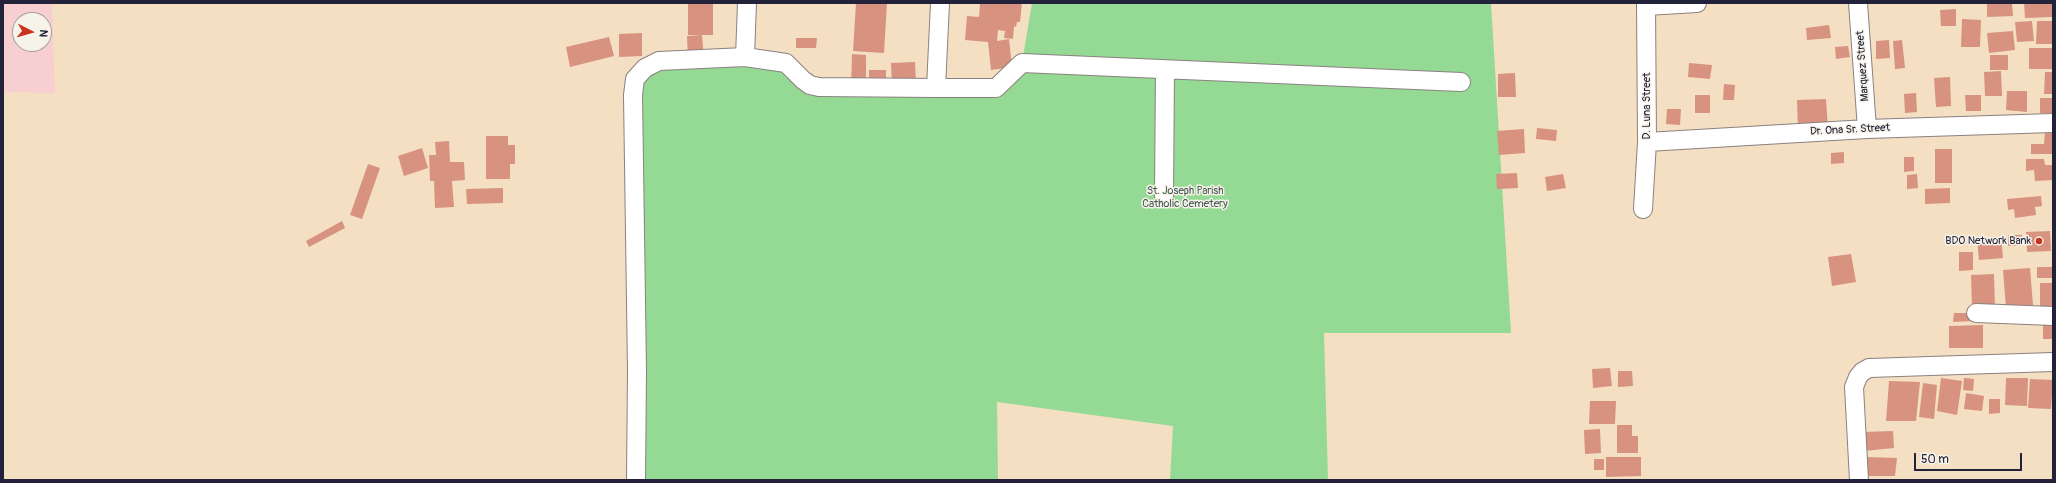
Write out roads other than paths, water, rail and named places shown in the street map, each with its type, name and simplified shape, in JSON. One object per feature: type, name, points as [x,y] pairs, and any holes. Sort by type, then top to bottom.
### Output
[{"type":"street","points":[[744,57],[747,3]]},
{"type":"street","points":[[936,88],[940,3]]},
{"type":"street","points":[[1646,5],[1697,3]]},
{"type":"street","name":"Marquez Street","points":[[1858,3],[1867,129]]},
{"type":"street","name":"D. Luna Street","points":[[1643,209],[1647,142],[1646,5]]},
{"type":"street","points":[[636,480],[637,371],[633,95],[635,79],[645,68],[659,61],[744,57],[786,63],[803,80],[810,85],[819,87],[996,88],[1022,63],[1461,82]]},
{"type":"street","points":[[1164,196],[1165,70]]},
{"type":"street","name":"Dr. Ona Sr. Street","points":[[1647,142],[1867,129],[2053,123]]},
{"type":"street","points":[[1976,313],[2053,316]]},
{"type":"street","points":[[1859,480],[1854,387],[1858,377],[1869,368],[2053,362]]},
{"type":"place","name":"BDO Network Bank","points":[[2039,241]]},
{"type":"park label","name":"St. Joseph Parish Catholic Cemetery","points":[[1185,197]]}]
